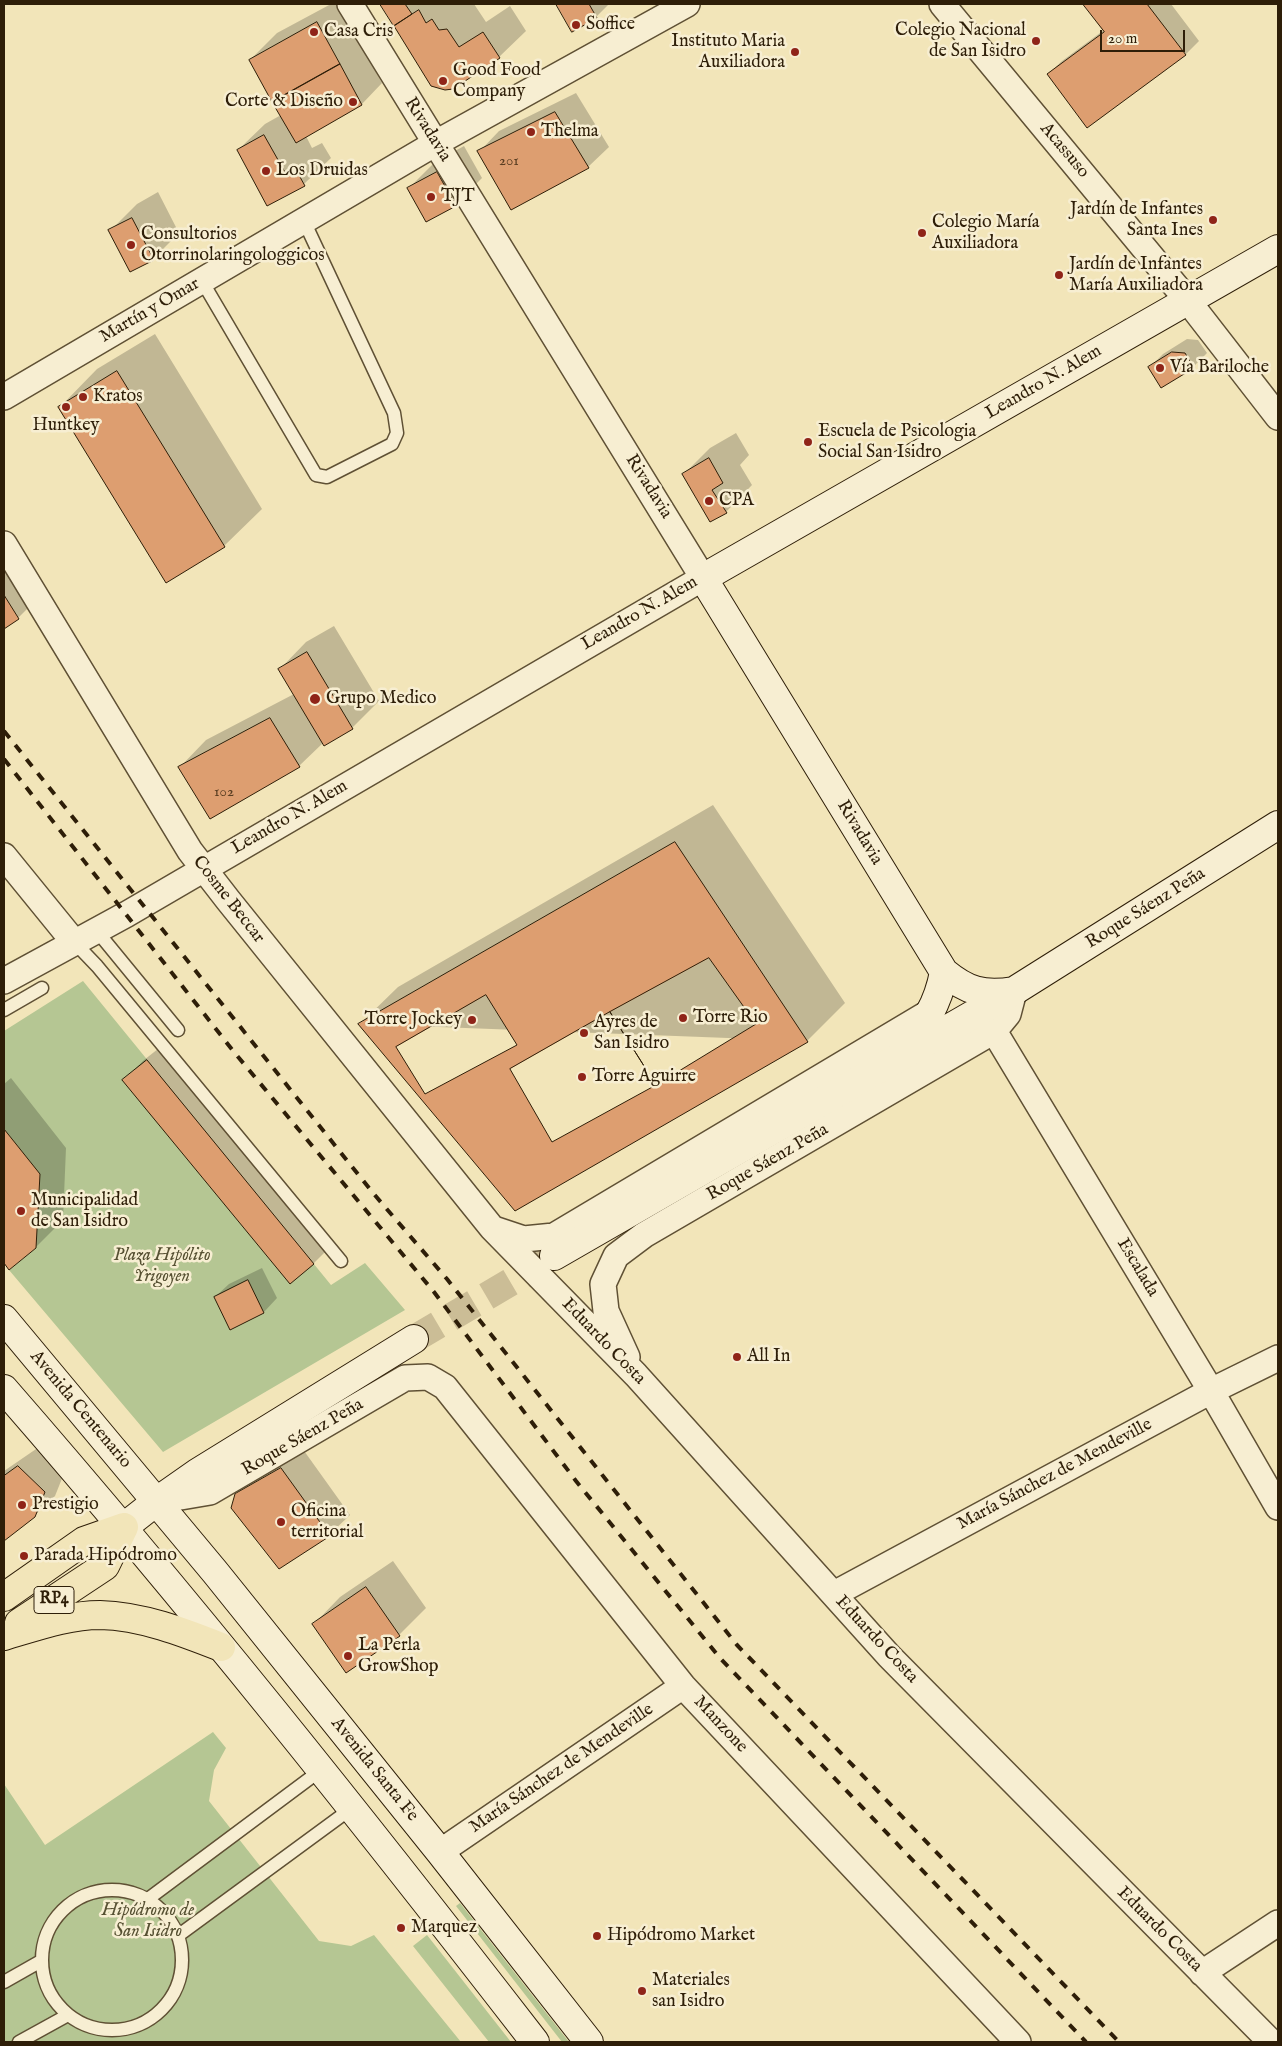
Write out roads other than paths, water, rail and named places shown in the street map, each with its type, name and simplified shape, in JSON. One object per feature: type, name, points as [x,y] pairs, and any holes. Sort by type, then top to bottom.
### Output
[{"type":"main road","name":"Leandro N. Alem","points":[[704,578],[1278,249]]},
{"type":"main road","name":"Rivadavia","points":[[704,578],[944,972],[972,990],[993,994],[1014,992]]},
{"type":"main road","name":"Roque Sáenz Peña","points":[[554,1256],[889,1062],[1014,992],[1278,825]]},
{"type":"main road","points":[[889,1062],[915,1036],[932,1011],[941,987],[944,972]]},
{"type":"main road","name":"Avenida Centenario","points":[[4,1319],[157,1501]]},
{"type":"main road","name":"Roque Sáenz Peña","points":[[124,1527],[197,1473],[414,1339]]},
{"type":"main road","points":[[4,1389],[124,1527],[352,1808],[535,2042]]},
{"type":"main road","name":"Avenida Santa Fe","points":[[157,1501],[440,1852],[589,2042]]},
{"type":"main road","name":"RP4","points":[[4,1597],[84,1542],[124,1527]]},
{"type":"main road","name":"RP4","points":[[4,1635],[104,1566],[124,1527]]},
{"type":"main road","points":[[4,1635],[63,1620],[100,1615],[143,1620],[221,1647]]},
{"type":"street","name":"Rivadavia","points":[[350,4],[704,578]]},
{"type":"street","name":"Martín y Omar","points":[[4,397],[436,143],[688,4]]},
{"type":"street","name":"Acassuso","points":[[942,4],[1188,301],[1278,417]]},
{"type":"street","name":"Cosme Beccar","points":[[4,544],[185,842],[203,868],[492,1228]]},
{"type":"street","name":"Leandro N. Alem","points":[[4,981],[96,930],[704,578]]},
{"type":"street","points":[[4,856],[74,942]]},
{"type":"street","name":"Roque Sáenz Peña","points":[[636,1375],[606,1311],[603,1284],[616,1256],[644,1236],[994,1031],[1008,1014],[1014,992]]},
{"type":"street","points":[[492,1228],[524,1239],[554,1236],[932,1011]]},
{"type":"street","name":"Escalada","points":[[994,1031],[1211,1391],[1278,1507]]},
{"type":"street","name":"Eduardo Costa","points":[[492,1228],[636,1375],[889,1656],[1271,2042]]},
{"type":"street","name":"María Sánchez de Mendeville","points":[[834,1594],[1211,1391],[1278,1358]]},
{"type":"street","name":"Roque Sáenz Peña","points":[[157,1501],[210,1492],[405,1378],[428,1377],[445,1387]]},
{"type":"street","name":"Manzone","points":[[445,1387],[684,1686],[1018,2042]]},
{"type":"street","name":"María Sánchez de Mendeville","points":[[440,1852],[684,1686]]},
{"type":"street","points":[[1202,1973],[1278,1923]]},
{"type":"lane","points":[[202,281],[316,476],[327,477],[392,444],[397,433],[394,414],[304,220]]},
{"type":"lane","points":[[96,930],[178,1030]]},
{"type":"lane","points":[[74,942],[97,966],[341,1262]]},
{"type":"lane","points":[[4,1010],[42,988]]},
{"type":"lane","points":[[148,1899],[321,1770]]},
{"type":"lane","points":[[179,1934],[352,1808]]},
{"type":"lane","points":[[123,1890],[148,1899],[166,1914],[179,1934],[183,1960],[178,1986],[164,2008],[143,2024],[118,2030],[91,2027],[68,2015],[50,1995],[41,1962],[43,1944],[54,1920],[72,1901],[96,1891],[123,1890]]},
{"type":"lane","points":[[4,1982],[41,1962]]},
{"type":"lane","points":[[19,2042],[68,2015]]},
{"type":"tunnel","points":[[414,1339],[553,1257]]},
{"type":"railway","points":[[4,731],[373,1193],[447,1279],[737,1645],[1119,2042]]},
{"type":"railway","points":[[4,759],[234,1052],[434,1292],[576,1481],[720,1658],[1086,2042]]},
{"type":"place","name":"Soffice","points":[[576,25]]},
{"type":"place","name":"Casa Cris","points":[[314,32]]},
{"type":"place","name":"Colegio Nacional de San Isidro","points":[[1036,41]]},
{"type":"place","name":"Instituto Maria Auxiliadora","points":[[795,52]]},
{"type":"place","name":"Good Food Company","points":[[443,81]]},
{"type":"place","name":"Corte & Diseño","points":[[353,102]]},
{"type":"place","name":"Thelma","points":[[531,132]]},
{"type":"place","name":"Los Druidas","points":[[266,171]]},
{"type":"place","name":"TJT","points":[[431,197]]},
{"type":"place","name":"Jardín de Infantes Santa Ines","points":[[1213,220]]},
{"type":"place","name":"Colegio María Auxiliadora","points":[[922,233]]},
{"type":"place","name":"Consultorios Otorrinolaringologgicos","points":[[131,245]]},
{"type":"place","name":"Jardín de Infantes María Auxiliadora","points":[[1059,275]]},
{"type":"place","name":"Vía Bariloche","points":[[1160,368]]},
{"type":"place","name":"Kratos","points":[[83,397]]},
{"type":"place","name":"Huntkey","points":[[66,407]]},
{"type":"place","name":"Escuela de Psicologia Social San Isidro","points":[[808,442]]},
{"type":"place","name":"CPA","points":[[709,501]]},
{"type":"place","name":"Grupo Medico","points":[[315,699]]},
{"type":"place","name":"Torre Rio","points":[[683,1018]]},
{"type":"place","name":"Torre Jockey","points":[[472,1020]]},
{"type":"place","name":"Ayres de San Isidro","points":[[584,1033]]},
{"type":"place","name":"Torre Aguirre","points":[[582,1077]]},
{"type":"place","name":"Municipalidad de San Isidro","points":[[21,1211]]},
{"type":"place","name":"All In","points":[[737,1357]]},
{"type":"place","name":"Prestigio","points":[[22,1505]]},
{"type":"place","name":"Oficina territorial","points":[[281,1522]]},
{"type":"place","name":"Parada Hipódromo","points":[[24,1556]]},
{"type":"place","name":"La Perla GrowShop","points":[[348,1656]]},
{"type":"place","name":"Marquez","points":[[401,1928]]},
{"type":"place","name":"Hipódromo Market","points":[[597,1936]]},
{"type":"place","name":"Materiales san Isidro","points":[[642,1991]]},
{"type":"park label","name":"Plaza Hipólito Yrigoyen","points":[[162,1266]]},
{"type":"park label","name":"Hipódromo de San Isidro","points":[[148,1921]]}]
